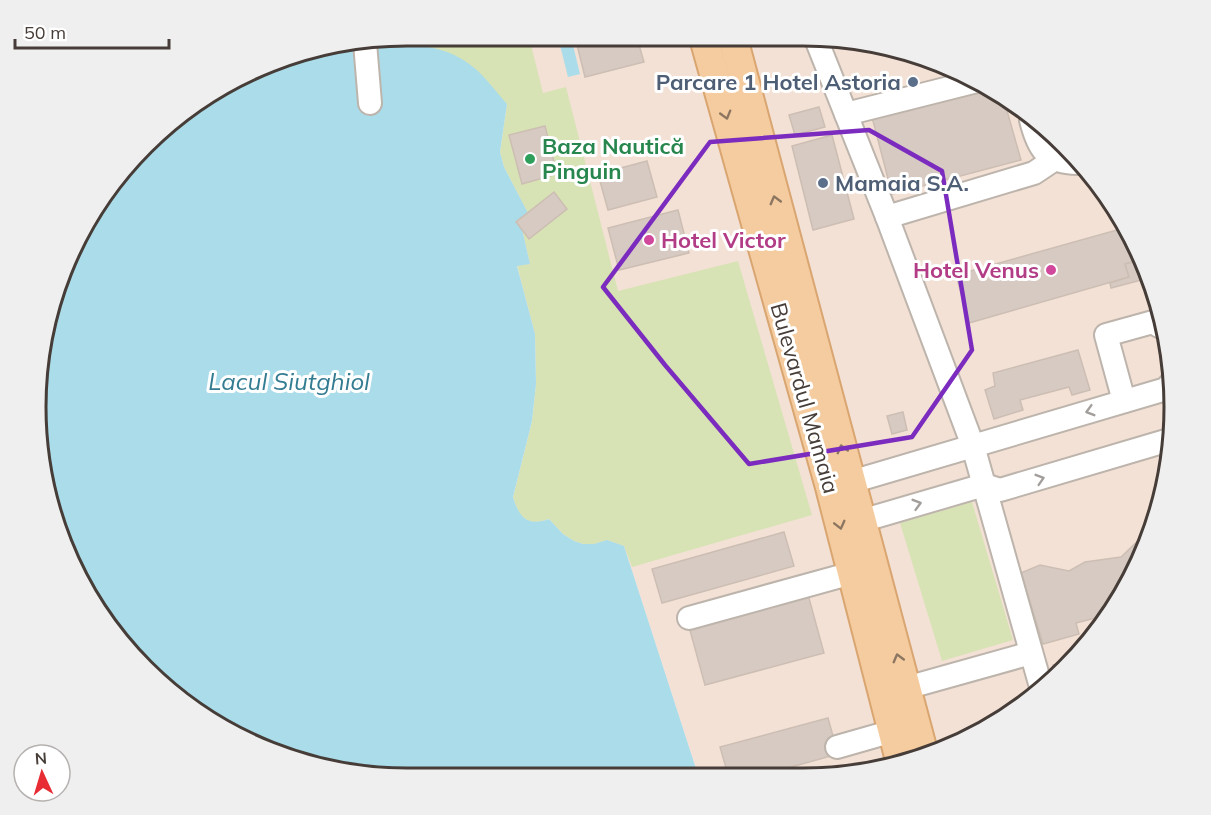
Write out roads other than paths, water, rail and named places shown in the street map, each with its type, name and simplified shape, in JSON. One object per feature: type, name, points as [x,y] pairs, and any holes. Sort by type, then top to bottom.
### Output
[{"type":"main road","name":"Bulevardul Mamaia","points":[[706,46],[830,487],[899,755]]},
{"type":"main road","name":"Bulevardul Mamaia","points":[[735,46],[922,748]]},
{"type":"street","points":[[819,47],[973,446],[1039,681]]},
{"type":"street","points":[[366,49],[370,104]]},
{"type":"street","points":[[846,114],[964,84]]},
{"type":"street","points":[[1033,129],[1036,141],[1044,151],[1055,159],[1069,163]]},
{"type":"street","points":[[887,218],[1034,173],[1055,159]]},
{"type":"street","points":[[1124,401],[1106,335],[1154,323]]},
{"type":"street","points":[[851,482],[1164,389]]},
{"type":"street","points":[[861,520],[984,485],[1000,490],[1163,442]]},
{"type":"street","points":[[689,618],[852,573]]},
{"type":"street","points":[[906,688],[1031,653]]},
{"type":"street","points":[[837,747],[893,731]]},
{"type":"water","points":[[560,46],[573,46],[580,74],[568,77]]},
{"type":"water","name":"Lacul Siutghiol","points":[[384,47],[435,48],[465,61],[479,72],[507,104],[500,152],[504,167],[528,213],[522,229],[530,264],[517,266],[535,334],[536,384],[532,421],[513,497],[518,510],[525,518],[535,522],[549,519],[563,534],[574,541],[594,544],[607,540],[624,546],[696,768],[384,768],[337,762],[291,749],[248,731],[207,708],[152,663],[107,608],[74,546],[53,478],[46,408],[53,337],[74,269],[107,207],[136,169],[169,136],[207,107],[269,74],[337,53]]},
{"type":"place","name":"Parcare 1 Hotel Astoria","points":[[913,82]]},
{"type":"place","name":"Baza Nautică Pinguin","points":[[530,159]]},
{"type":"place","name":"Mamaia S.A.","points":[[823,183]]},
{"type":"place","name":"Hotel Victor","points":[[649,240]]},
{"type":"place","name":"Hotel Venus","points":[[1051,270]]}]
